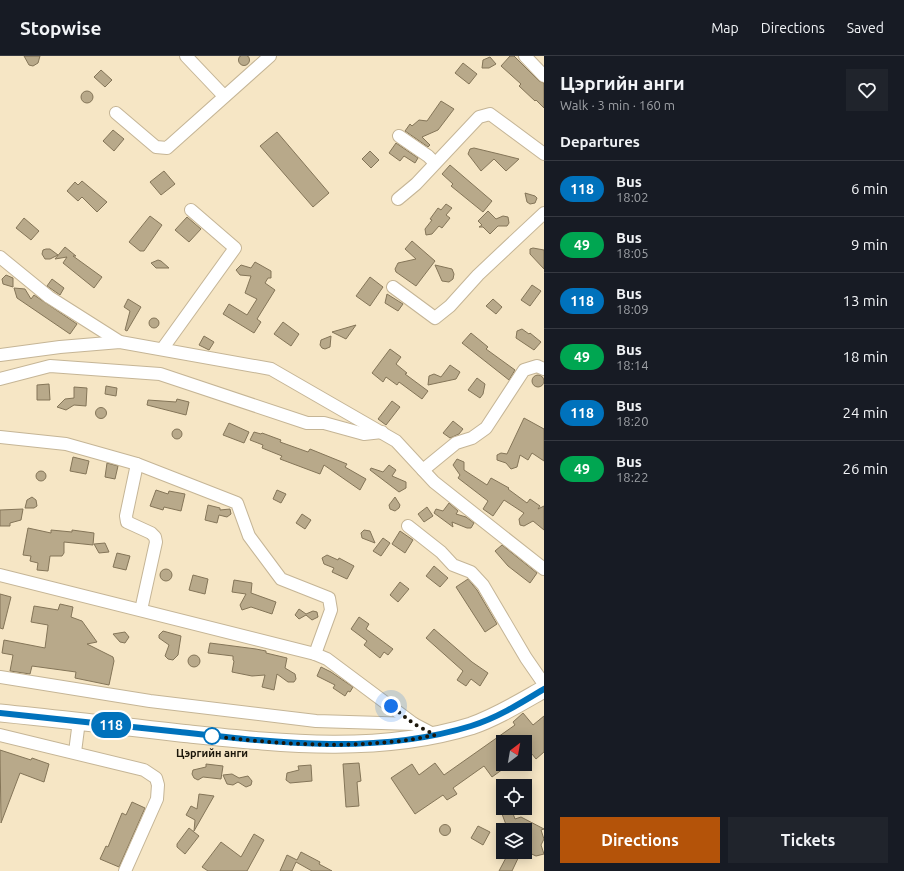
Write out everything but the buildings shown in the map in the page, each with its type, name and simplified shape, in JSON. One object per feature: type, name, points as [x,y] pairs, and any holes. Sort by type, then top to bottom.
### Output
[{"type":"main road","points":[[0,713],[256,741],[328,744],[390,742],[435,735],[472,725],[509,709],[544,689]]},
{"type":"street","points":[[186,56],[224,96]]},
{"type":"street","points":[[116,113],[156,147],[167,148],[224,96],[252,74],[270,56]]},
{"type":"street","points":[[525,56],[544,76]]},
{"type":"street","points":[[398,199],[416,184],[479,117],[490,114],[544,154]]},
{"type":"street","points":[[399,136],[428,156],[435,163]]},
{"type":"street","points":[[162,348],[235,248],[191,210]]},
{"type":"street","points":[[393,287],[436,318],[450,306],[478,275],[544,213]]},
{"type":"street","points":[[0,257],[49,296],[120,342]]},
{"type":"street","points":[[0,355],[60,347],[120,342],[162,348],[271,369],[396,441],[434,482],[544,569]]},
{"type":"street","points":[[0,379],[50,366],[160,374],[307,423],[324,423],[364,434],[382,432]]},
{"type":"street","points":[[424,470],[456,442],[472,438],[486,428],[524,370],[537,366],[544,369]]},
{"type":"street","points":[[0,437],[66,444],[137,464],[238,503],[249,536],[281,579],[329,598],[331,610],[315,654]]},
{"type":"street","points":[[137,464],[126,516],[127,522],[151,533],[156,537],[141,610]]},
{"type":"street","points":[[408,526],[441,552],[453,565],[471,572],[483,585],[526,658],[544,684]]},
{"type":"street","points":[[0,576],[315,654],[327,659],[414,724],[435,735]]},
{"type":"street","points":[[0,677],[150,701],[316,721],[414,724]]},
{"type":"street","points":[[74,752],[79,721]]},
{"type":"street","points":[[0,735],[144,770],[156,778],[158,792],[157,799],[125,871]]},
{"type":"bus line","name":"118","points":[[0,713],[256,741],[336,744],[390,742],[435,735],[472,725],[509,709],[544,689]]},
{"type":"place","name":"Цэргийн анги","points":[[212,736]]},
{"type":"route","points":[[212,736],[256,741],[336,744],[390,742],[435,735],[414,724],[391,706]]}]
